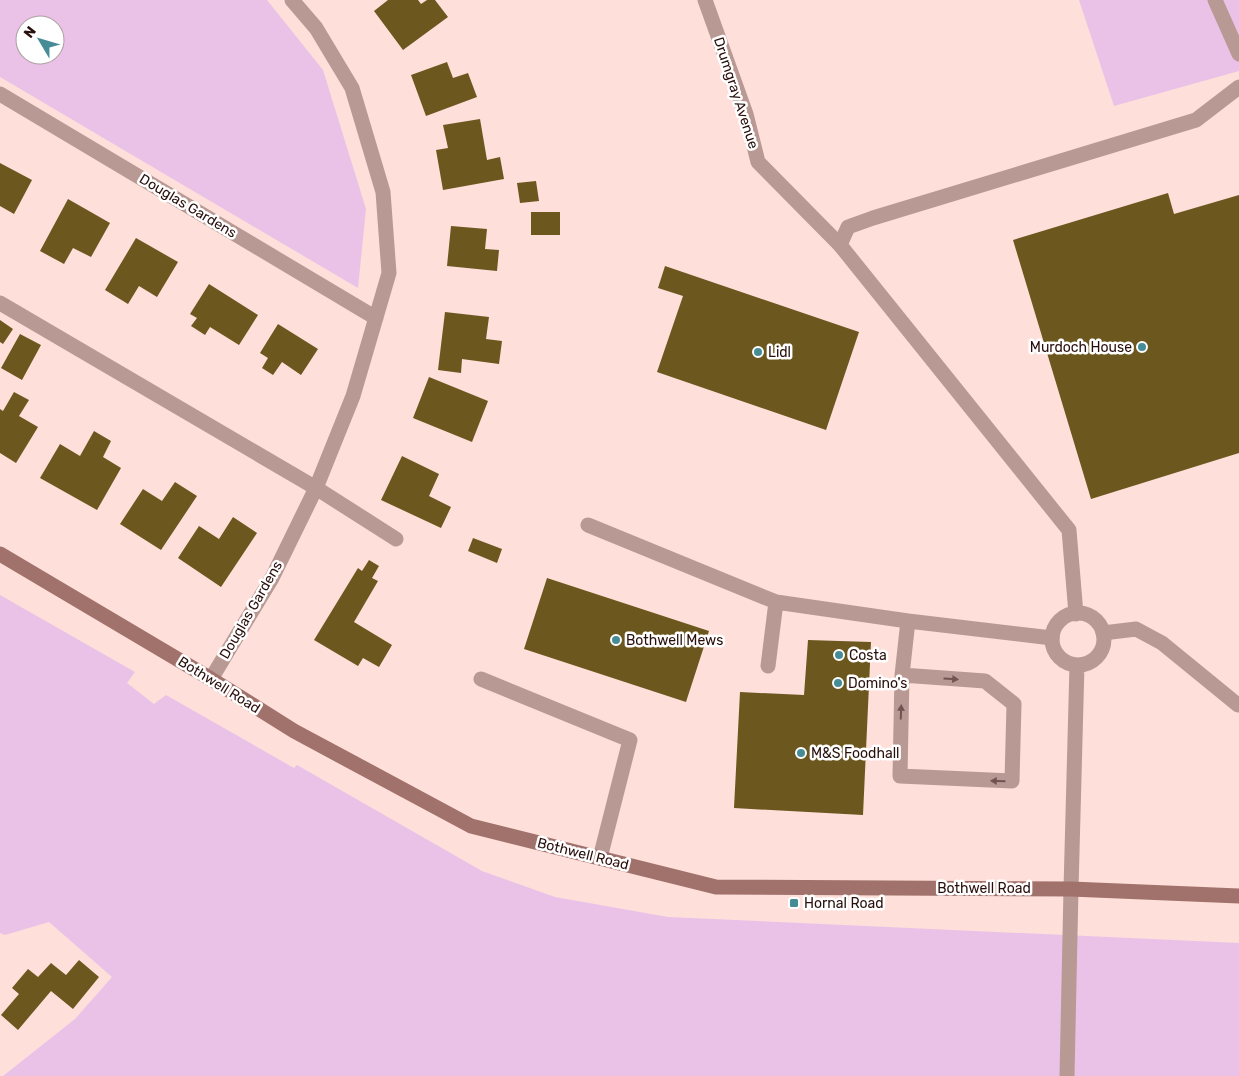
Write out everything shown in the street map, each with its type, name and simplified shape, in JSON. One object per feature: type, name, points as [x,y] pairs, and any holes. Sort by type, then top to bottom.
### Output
[{"type":"main road","name":"Bothwell Road","points":[[0,554],[211,679],[294,731],[471,826],[716,887],[1071,889],[1239,896]]},
{"type":"street","name":"Douglas Gardens","points":[[211,679],[272,578],[316,488],[353,396],[389,273],[382,192],[352,88],[316,28],[292,0]]},
{"type":"street","name":"Drumgray Avenue","points":[[705,0],[746,114],[758,162],[840,245],[1069,530],[1076,614]]},
{"type":"street","points":[[1215,0],[1239,54]]},
{"type":"street","points":[[840,245],[848,227],[873,218],[1196,120],[1239,87]]},
{"type":"street","name":"Douglas Gardens","points":[[0,94],[376,318]]},
{"type":"street","points":[[0,302],[316,488],[396,539]]},
{"type":"street","points":[[588,525],[776,602],[908,621],[1052,638]]},
{"type":"street","points":[[768,666],[776,602]]},
{"type":"street","points":[[1076,614],[1093,618],[1103,633],[1101,649],[1096,657],[1089,662],[1078,665],[1061,659],[1055,652],[1052,638],[1059,621],[1066,616],[1076,614]]},
{"type":"street","points":[[902,676],[985,681],[1014,704],[1012,781],[900,776],[902,676],[908,621]]},
{"type":"street","points":[[1103,633],[1136,629],[1162,643],[1238,705]]},
{"type":"street","points":[[1067,1076],[1078,665]]},
{"type":"street","points":[[480,679],[630,740],[600,858]]},
{"type":"shaded area","points":[[0,0],[267,0],[323,70],[366,209],[358,288],[0,77]]},
{"type":"shaded area","points":[[1079,0],[1239,0],[1239,71],[1114,106]]},
{"type":"shaded area","points":[[0,595],[135,672],[127,683],[154,704],[166,695],[294,768],[297,765],[482,871],[555,897],[668,917],[1239,943],[1239,1076],[3,1076],[75,1019],[112,977],[49,922],[5,935],[0,933]]},
{"type":"building","points":[[388,0],[418,0],[421,4],[427,0],[435,0],[448,17],[403,50],[374,11]]},
{"type":"building","points":[[447,62],[453,78],[468,73],[477,97],[426,116],[411,75]]},
{"type":"building","points":[[480,119],[487,160],[500,157],[504,179],[443,190],[436,150],[448,148],[443,125]]},
{"type":"building","points":[[0,163],[32,180],[14,214],[0,206]]},
{"type":"building","points":[[536,181],[539,201],[520,203],[517,183]]},
{"type":"building","name":"Murdoch House","points":[[1168,193],[1174,214],[1239,195],[1239,453],[1091,499],[1013,240]]},
{"type":"building","points":[[68,199],[110,223],[91,257],[73,248],[64,264],[40,251]]},
{"type":"building","points":[[531,212],[560,212],[560,235],[531,235]]},
{"type":"building","points":[[451,226],[487,229],[485,249],[499,250],[497,271],[447,266]]},
{"type":"building","points":[[136,238],[178,262],[157,297],[139,286],[128,304],[105,290]]},
{"type":"building","name":"Lidl","points":[[665,266],[859,332],[826,430],[657,372],[683,296],[658,288]]},
{"type":"building","points":[[209,284],[258,315],[239,345],[210,327],[205,335],[191,326],[197,318],[190,314]]},
{"type":"building","points":[[445,312],[489,317],[486,339],[502,341],[499,364],[462,359],[461,373],[438,370]]},
{"type":"building","points":[[0,320],[13,329],[3,344],[0,342]]},
{"type":"building","points":[[278,324],[318,349],[301,375],[282,362],[273,375],[262,368],[268,358],[260,353]]},
{"type":"building","points":[[20,334],[41,345],[22,380],[1,368]]},
{"type":"building","points":[[429,377],[488,401],[472,442],[413,418]]},
{"type":"building","points":[[14,392],[29,400],[19,416],[38,427],[16,463],[0,453],[0,409],[3,411]]},
{"type":"building","points":[[94,431],[111,441],[103,457],[121,468],[97,510],[40,478],[60,444],[80,456]]},
{"type":"building","points":[[402,456],[439,474],[429,496],[451,507],[441,528],[381,500]]},
{"type":"building","points":[[175,482],[197,496],[161,550],[120,524],[143,489],[162,501]]},
{"type":"building","points":[[233,517],[257,533],[221,587],[178,558],[199,526],[219,539]]},
{"type":"building","points":[[473,538],[502,549],[497,563],[468,551]]},
{"type":"building","points":[[369,560],[379,566],[372,578],[378,581],[354,622],[392,645],[379,667],[363,658],[358,666],[314,640],[358,568],[362,571]]},
{"type":"building","name":"Bothwell Mews","points":[[547,578],[709,631],[686,702],[524,649]]},
{"type":"building","name":"M&S Foodhall","points":[[808,640],[871,642],[863,815],[734,808],[740,692],[804,695]]},
{"type":"building","points":[[79,960],[99,977],[73,1009],[51,991],[18,1030],[1,1015],[19,994],[12,988],[28,969],[38,977],[51,963],[66,975]]},
{"type":"place","name":"Murdoch House","points":[[1142,347]]},
{"type":"place","name":"Lidl","points":[[758,352]]},
{"type":"place","name":"Bothwell Mews","points":[[616,640]]},
{"type":"place","name":"Costa","points":[[839,655]]},
{"type":"place","name":"Domino's","points":[[838,683]]},
{"type":"place","name":"M&S Foodhall","points":[[801,753]]},
{"type":"place","name":"Hornal Road","points":[[794,903]]}]
